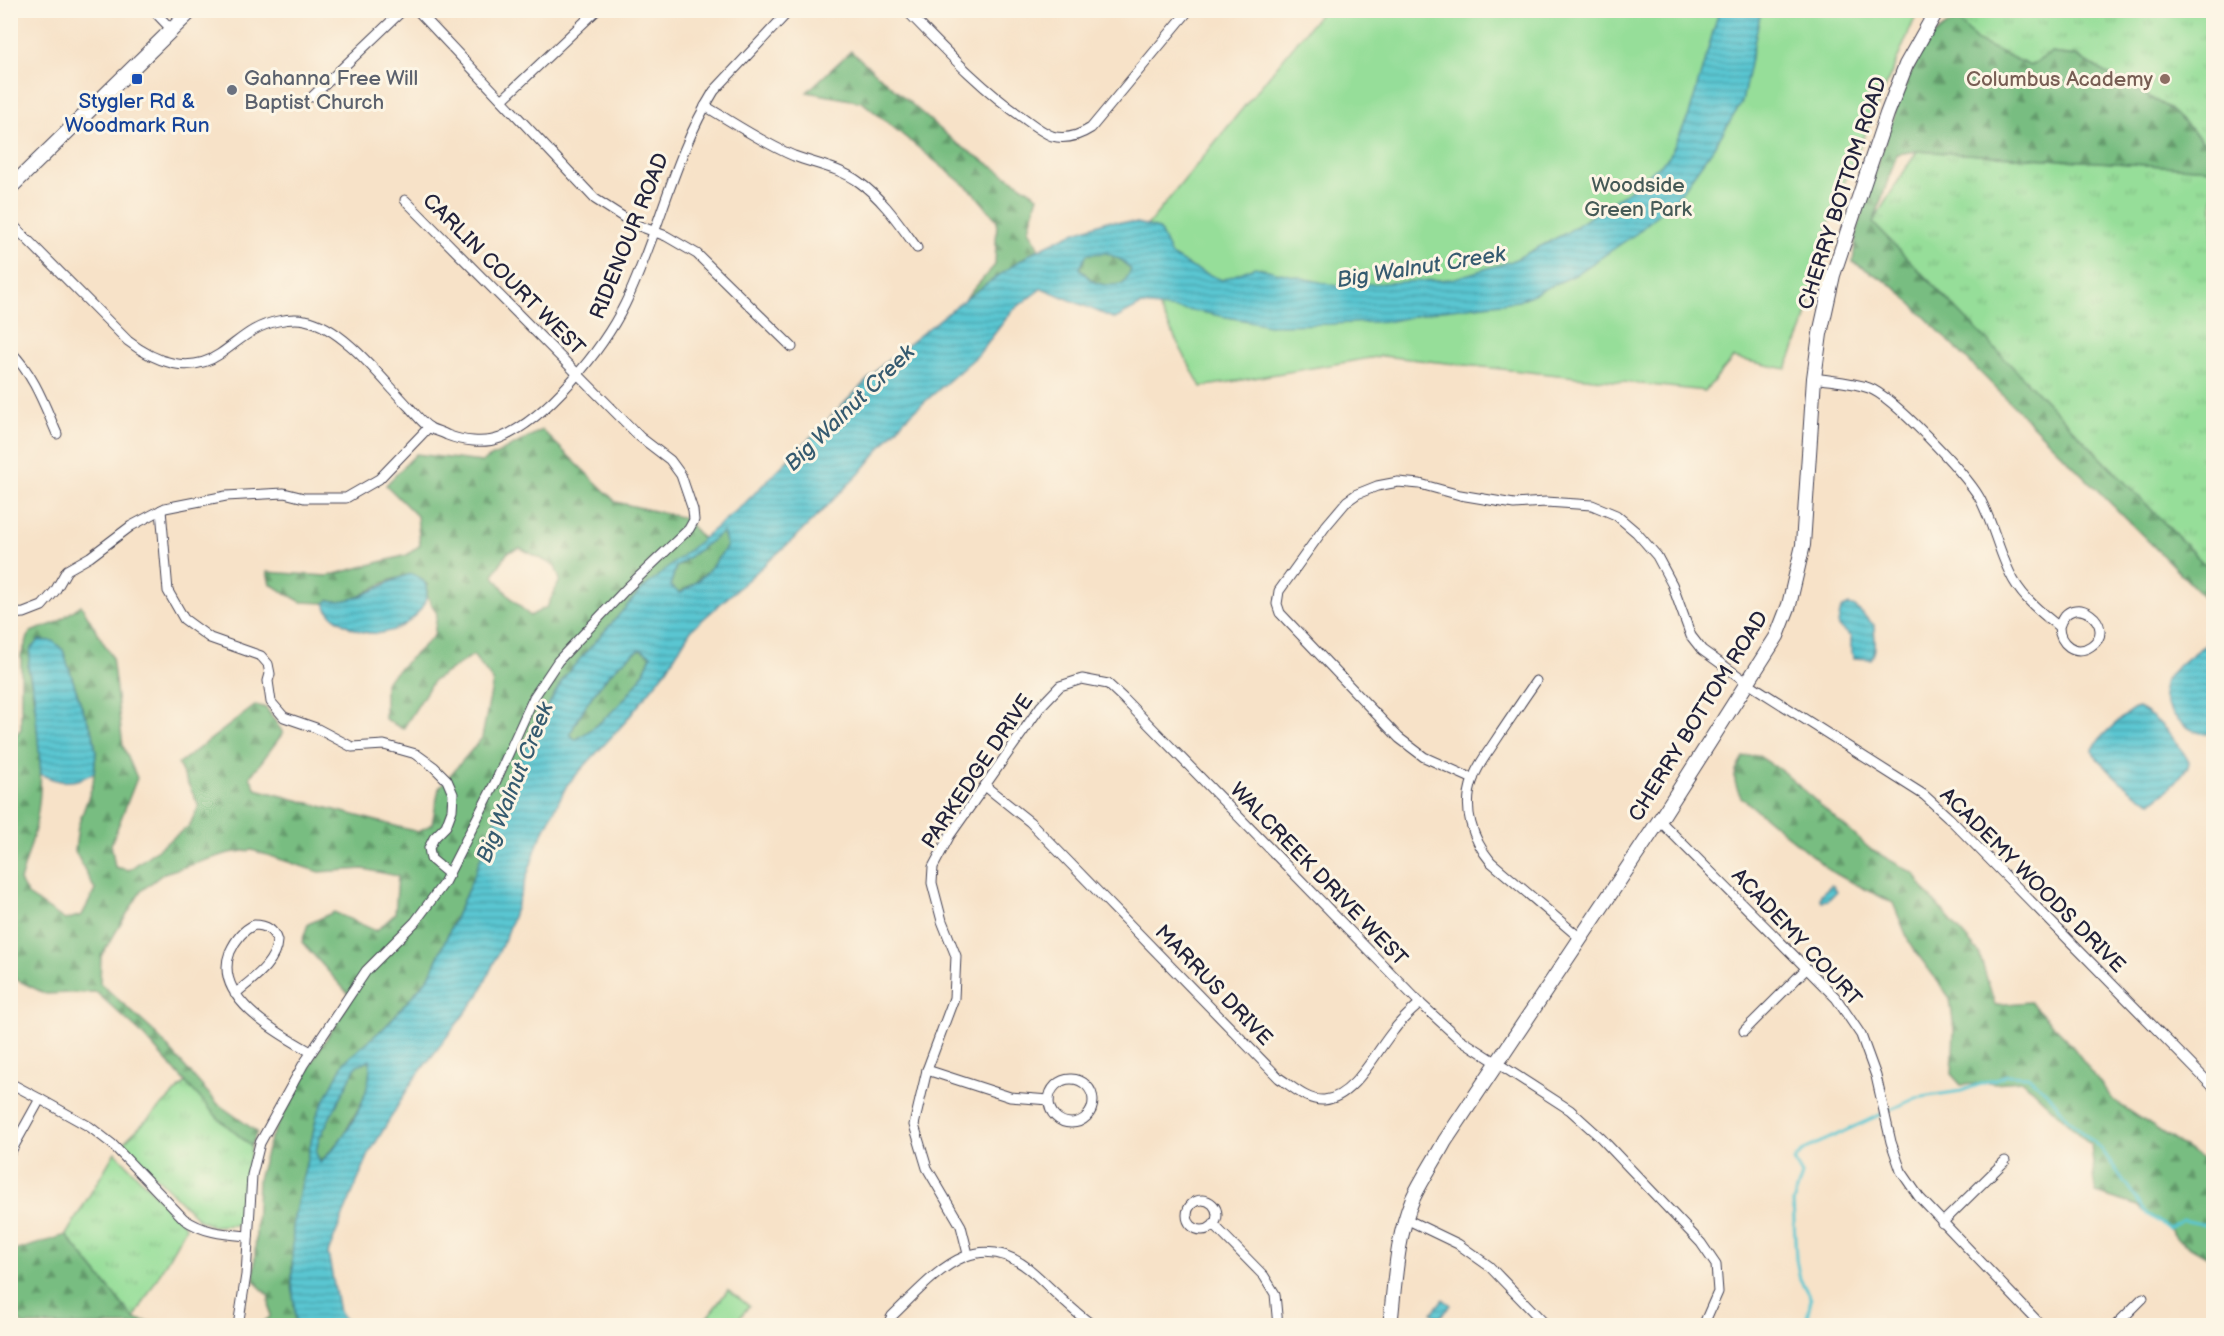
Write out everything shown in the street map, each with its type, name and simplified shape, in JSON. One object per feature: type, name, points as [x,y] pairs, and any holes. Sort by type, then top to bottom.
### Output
[{"type":"main road","points":[[10,188],[192,10]]},
{"type":"main road","name":"CHERRY BOTTOM ROAD","points":[[1390,1326],[1398,1249],[1406,1219],[1414,1198],[1445,1141],[1659,820],[1777,636],[1789,605],[1803,545],[1814,378],[1820,334],[1833,275],[1887,114],[1906,66],[1937,10]]},
{"type":"street","points":[[153,10],[172,30]]},
{"type":"street","points":[[312,97],[403,10]]},
{"type":"street","points":[[417,10],[595,199],[634,224],[697,254],[792,347]]},
{"type":"street","points":[[502,100],[597,10]]},
{"type":"street","name":"RIDENOUR ROAD","points":[[10,222],[128,341],[143,353],[161,362],[179,365],[200,363],[217,356],[249,331],[276,322],[304,319],[322,325],[342,337],[429,427],[462,441],[499,439],[530,421],[577,374],[604,342],[625,304],[681,157],[705,106],[714,91],[790,10]]},
{"type":"street","points":[[906,10],[1005,105],[1040,130],[1054,136],[1069,137],[1081,135],[1091,128],[1189,10]]},
{"type":"street","points":[[705,106],[785,152],[837,171],[859,182],[888,209],[917,248]]},
{"type":"street","name":"CARLIN COURT WEST","points":[[405,200],[640,438],[670,460],[681,475],[693,510],[694,520],[689,529],[558,661],[534,697],[491,793],[449,874]]},
{"type":"street","points":[[10,351],[24,365],[35,383],[57,434]]},
{"type":"street","points":[[1814,378],[1868,388],[1884,395],[1958,469],[1977,495],[1992,522],[2000,549],[2015,582],[2035,608],[2059,627],[2061,638],[2073,649],[2090,647],[2099,633],[2098,622],[2094,617],[2090,613],[2079,610],[2064,616],[2059,627]]},
{"type":"street","points":[[10,614],[24,613],[42,606],[55,591],[67,570],[90,557],[131,526],[161,510],[226,496],[284,493],[304,498],[346,498],[379,479],[429,427]]},
{"type":"street","name":"ACADEMY WOODS DRIVE","points":[[1473,779],[1424,757],[1400,738],[1280,613],[1277,604],[1279,591],[1324,526],[1347,501],[1357,494],[1398,482],[1420,484],[1460,495],[1514,504],[1546,502],[1592,505],[1616,515],[1636,532],[1657,556],[1672,584],[1691,636],[1702,650],[1915,789],[1946,814],[2214,1088]]},
{"type":"street","points":[[161,510],[168,591],[184,619],[210,638],[261,656],[268,664],[271,702],[284,717],[316,728],[352,747],[384,745],[416,754],[447,780],[453,794],[452,810],[446,826],[434,838],[429,848],[431,859],[449,874],[415,922],[366,971],[311,1052],[260,1143],[252,1175],[246,1275],[238,1326]]},
{"type":"street","name":"PARKEDGE DRIVE","points":[[968,1254],[961,1226],[927,1168],[914,1125],[927,1070],[954,998],[956,956],[942,921],[932,883],[933,867],[950,835],[1041,706],[1060,686],[1082,679],[1108,684],[1124,699]]},
{"type":"street","points":[[1536,681],[1473,779],[1468,803],[1469,817],[1480,849],[1503,874],[1580,938]]},
{"type":"street","name":"WALCREEK DRIVE WEST","points":[[1124,699],[1420,1003],[1458,1037],[1546,1092],[1587,1125],[1701,1243],[1716,1265],[1718,1292],[1703,1326]]},
{"type":"street","name":"MARRUS DRIVE","points":[[986,786],[1030,822],[1279,1078],[1307,1098],[1324,1100],[1340,1095],[1360,1077],[1395,1028],[1420,1003]]},
{"type":"street","name":"ACADEMY COURT","points":[[1659,820],[1836,998],[1861,1035],[1876,1076],[1886,1123],[1901,1171],[1918,1197],[2042,1326]]},
{"type":"street","points":[[235,994],[273,957],[277,941],[273,932],[266,927],[254,925],[240,936],[232,948],[227,976],[235,994],[241,1004],[311,1052]]},
{"type":"street","points":[[1744,1031],[1806,969]]},
{"type":"street","points":[[927,1070],[1010,1097],[1049,1100]]},
{"type":"street","points":[[1073,1079],[1086,1085],[1092,1094],[1094,1103],[1088,1116],[1078,1122],[1070,1123],[1056,1117],[1050,1108],[1049,1100],[1054,1087],[1062,1081],[1073,1079]]},
{"type":"street","points":[[10,1083],[90,1127],[112,1144],[184,1219],[198,1228],[214,1233],[248,1236]]},
{"type":"street","points":[[10,1153],[40,1100]]},
{"type":"street","points":[[1942,1223],[2005,1161]]},
{"type":"street","points":[[1406,1219],[1458,1244],[1489,1266],[1547,1326]]},
{"type":"street","points":[[1214,1225],[1264,1275],[1275,1294],[1278,1326]]},
{"type":"street","points":[[887,1326],[892,1316],[943,1267],[968,1254],[994,1253],[1016,1260],[1034,1273],[1073,1312],[1094,1326]]},
{"type":"street","points":[[2115,1326],[2143,1298]]},
{"type":"green space","name":"Columbus Academy","points":[[1959,10],[2213,11],[2213,150],[2167,107],[2076,56],[2051,53],[2030,66],[1977,41],[1957,19]]},
{"type":"green space","name":"Woodside Green Park","points":[[1322,11],[1918,11],[1833,209],[1803,328],[1786,369],[1733,358],[1705,391],[1382,356],[1201,387],[1128,249]]},
{"type":"green space","points":[[1957,19],[1977,41],[2030,66],[2051,53],[2076,56],[2167,107],[2213,150],[2213,169],[1917,151],[1897,154],[1873,223],[2213,573],[2213,606],[1894,286],[1853,262],[1864,204],[1908,80],[1931,39]]},
{"type":"green space","points":[[851,51],[956,143],[1038,196],[1029,229],[1039,249],[964,300],[995,265],[997,220],[973,192],[862,102],[807,92]]},
{"type":"green space","points":[[1917,151],[2213,169],[2213,573],[1872,223]]},
{"type":"green space","points":[[1107,252],[1123,261],[1132,270],[1123,284],[1098,284],[1080,268],[1087,254]]},
{"type":"green space","points":[[542,430],[616,502],[684,518],[703,539],[640,591],[539,721],[510,781],[473,878],[429,977],[386,1026],[344,1062],[317,1116],[293,1222],[292,1282],[296,1325],[259,1325],[270,1317],[269,1296],[254,1281],[258,1179],[270,1139],[319,1050],[352,998],[302,942],[308,924],[334,912],[376,931],[395,914],[398,876],[363,869],[319,872],[252,850],[229,853],[164,873],[141,891],[101,956],[100,983],[153,1031],[218,1104],[257,1132],[251,1146],[218,1118],[141,1033],[96,992],[46,994],[11,977],[11,740],[21,729],[21,656],[30,632],[56,623],[81,605],[112,657],[123,746],[137,778],[111,844],[115,867],[129,870],[189,826],[199,806],[178,764],[256,705],[266,708],[283,733],[250,777],[256,789],[418,832],[432,824],[439,788],[482,738],[493,681],[473,655],[433,681],[403,729],[385,719],[385,682],[434,636],[437,614],[427,596],[427,584],[398,578],[348,600],[329,600],[325,603],[301,602],[270,584],[267,572],[327,576],[407,555],[420,545],[417,516],[386,485],[416,454],[482,462]],"holes":[[[520,548],[555,566],[560,580],[547,607],[530,616],[508,595],[493,575],[508,552]],[[63,650],[82,708],[93,733],[96,752],[93,784],[78,826],[75,851],[95,890],[82,915],[65,920],[28,895],[20,881],[35,830],[40,784],[38,725],[28,667]]]},
{"type":"green space","points":[[723,531],[728,546],[706,572],[695,583],[679,593],[670,586],[676,567]]},
{"type":"green space","points":[[640,649],[651,655],[639,681],[621,704],[576,740],[570,734],[583,709],[599,686],[618,666]]},
{"type":"green space","points":[[1757,755],[1782,771],[1870,849],[1915,874],[1925,891],[1979,953],[1995,1005],[2030,1002],[2066,1038],[2114,1101],[2213,1166],[2213,1260],[2178,1240],[2169,1228],[2138,1206],[2096,1193],[2091,1145],[2023,1081],[1961,1085],[1952,1075],[1954,1030],[1950,998],[1910,944],[1893,903],[1832,872],[1741,797],[1735,781],[1737,768],[1743,757]]},
{"type":"green space","points":[[371,1060],[368,1091],[343,1136],[320,1163],[315,1153],[319,1139],[357,1064]]},
{"type":"green space","points":[[186,1082],[218,1118],[251,1146],[242,1218],[236,1225],[212,1226],[199,1220],[123,1143]]},
{"type":"green space","points":[[115,1152],[186,1227],[134,1319],[66,1235]]},
{"type":"green space","points":[[66,1235],[134,1319],[167,1325],[23,1325],[11,1311],[11,1252]]},
{"type":"green space","points":[[728,1290],[749,1306],[734,1325],[701,1325]]},
{"type":"water","name":"Big Walnut Creek","points":[[1719,11],[1761,11],[1742,102],[1714,147],[1679,195],[1637,233],[1575,275],[1518,301],[1443,310],[1391,321],[1269,325],[1195,311],[1141,305],[1115,319],[1042,288],[1012,311],[978,355],[904,420],[859,474],[798,535],[691,630],[667,669],[626,721],[567,785],[538,843],[508,932],[479,995],[412,1082],[370,1152],[347,1206],[328,1253],[339,1312],[348,1325],[296,1325],[292,1282],[293,1222],[317,1115],[344,1062],[386,1026],[429,977],[473,878],[510,781],[539,721],[565,676],[640,591],[744,504],[882,365],[964,300],[1031,253],[1070,234],[1107,221],[1137,223],[1159,229],[1171,255],[1193,268],[1222,280],[1255,267],[1337,286],[1452,279],[1512,261],[1566,233],[1637,185],[1669,157],[1689,115]],"holes":[[[1107,253],[1123,261],[1131,270],[1123,284],[1098,284],[1089,278],[1080,268],[1087,254]],[[723,532],[727,546],[707,572],[680,593],[670,586],[676,567]],[[640,649],[651,655],[639,680],[620,704],[598,724],[575,740],[570,734],[583,709],[599,686]],[[370,1060],[370,1074],[362,1102],[348,1129],[320,1163],[316,1153],[319,1139],[357,1065]]]},
{"type":"water","points":[[411,574],[423,581],[427,592],[424,604],[414,617],[401,627],[383,632],[364,632],[343,623],[326,607],[325,603],[329,600],[340,601],[360,596]]},
{"type":"water","points":[[1849,605],[1855,607],[1874,625],[1875,647],[1871,659],[1854,658],[1851,652],[1851,637],[1839,626],[1841,609]]},
{"type":"water","points":[[39,640],[53,641],[63,650],[82,708],[93,733],[96,753],[94,772],[75,781],[54,780],[41,774],[34,694],[28,667],[31,648]]},
{"type":"water","points":[[2213,641],[2213,733],[2205,734],[2186,726],[2178,719],[2171,711],[2163,693],[2166,679],[2171,673],[2185,660]]},
{"type":"water","points":[[2138,708],[2146,712],[2167,731],[2189,762],[2172,785],[2152,801],[2137,795],[2121,782],[2094,755],[2093,751],[2108,731]]},
{"type":"water","points":[[1831,885],[1837,891],[1828,900],[1822,901],[1821,894]]},
{"type":"water","points":[[1443,1299],[1451,1305],[1438,1319],[1432,1313]]},
{"type":"waterway","points":[[1805,1326],[1811,1299],[1800,1279],[1796,1259],[1793,1202],[1802,1175],[1794,1161],[1806,1149],[1916,1098],[1961,1091],[2007,1075],[2028,1076],[2050,1096],[2067,1118],[2102,1150],[2147,1214],[2169,1228],[2183,1220],[2214,1227]]},
{"type":"place","name":"Stygler Rd & Woodmark Run","points":[[137,79]]},
{"type":"place","name":"Columbus Academy","points":[[2165,79]]},
{"type":"place","name":"Gahanna Free Will Baptist Church","points":[[232,90]]}]
